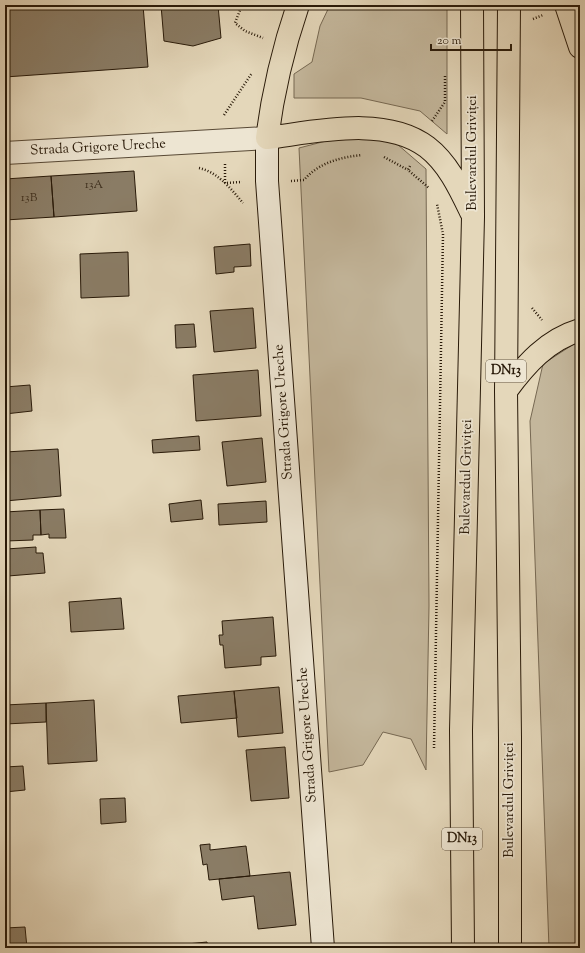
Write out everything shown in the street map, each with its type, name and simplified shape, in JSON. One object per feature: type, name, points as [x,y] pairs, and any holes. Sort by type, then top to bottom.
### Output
[{"type":"main road","points":[[298,5],[287,37],[278,74],[267,138],[358,128],[382,129],[404,136],[426,147],[444,165],[460,188],[473,217]]},
{"type":"main road","name":"Bulevardul Griviței","points":[[463,948],[461,730],[473,217],[472,5]]},
{"type":"main road","name":"Bulevardul Griviței","points":[[509,5],[506,391],[510,736],[510,948]]},
{"type":"main road","points":[[566,5],[580,47]]},
{"type":"main road","name":"Strada Grigore Ureche","points":[[5,153],[267,138],[267,181],[323,948]]},
{"type":"main road","points":[[506,391],[525,365],[548,345],[580,330]]},
{"type":"path","points":[[408,170],[429,126],[445,102],[445,72]]},
{"type":"path","points":[[379,154],[408,170],[430,190]]},
{"type":"path","points":[[311,171],[343,157],[364,155]]},
{"type":"path","points":[[434,731],[443,234],[437,201]]},
{"type":"shaded area","points":[[330,5],[447,5],[447,134],[420,111],[361,98],[294,98],[294,74],[312,62],[320,26]]},
{"type":"shaded area","points":[[353,134],[397,144],[426,169],[429,606],[426,770],[411,739],[383,732],[363,765],[329,772],[299,148]]},
{"type":"shaded area","points":[[580,340],[580,948],[549,948],[530,421],[543,364]]},
{"type":"building","points":[[5,5],[143,5],[148,67],[5,77]]},
{"type":"building","points":[[161,5],[218,5],[221,38],[193,46],[164,41]]},
{"type":"building","points":[[134,171],[137,211],[54,217],[51,176]]},
{"type":"building","points":[[51,176],[54,217],[5,220],[5,179]]},
{"type":"building","points":[[250,244],[251,266],[234,267],[234,272],[216,274],[214,247]]},
{"type":"building","points":[[128,252],[129,296],[81,298],[80,254]]},
{"type":"building","points":[[253,308],[256,348],[214,352],[210,311]]},
{"type":"building","points":[[194,324],[196,347],[176,348],[175,325]]},
{"type":"building","points":[[258,370],[261,416],[196,421],[193,375]]},
{"type":"building","points":[[30,385],[32,411],[5,414],[5,387]]},
{"type":"building","points":[[199,436],[200,450],[153,453],[152,440]]},
{"type":"building","points":[[262,438],[266,482],[227,486],[222,442]]},
{"type":"building","points":[[58,449],[61,496],[5,501],[5,452]]},
{"type":"building","points":[[201,500],[203,519],[171,522],[169,504]]},
{"type":"building","points":[[266,501],[267,522],[219,525],[218,504]]},
{"type":"building","points":[[64,509],[66,538],[49,538],[49,534],[41,535],[40,510]]},
{"type":"building","points":[[40,510],[41,535],[33,535],[33,540],[6,541],[5,512]]},
{"type":"building","points":[[36,547],[36,553],[43,553],[45,573],[8,576],[6,549]]},
{"type":"building","points":[[121,598],[124,629],[71,632],[69,602]]},
{"type":"building","points":[[273,617],[276,656],[261,657],[261,665],[225,668],[223,645],[220,645],[219,635],[223,635],[222,621]]},
{"type":"building","points":[[279,687],[283,733],[238,737],[234,691]]},
{"type":"building","points":[[234,691],[237,718],[181,723],[178,696]]},
{"type":"building","points":[[94,700],[97,761],[48,764],[46,703]]},
{"type":"building","points":[[46,703],[46,722],[5,724],[5,705]]},
{"type":"building","points":[[285,747],[289,798],[251,801],[246,750]]},
{"type":"building","points":[[23,766],[25,790],[5,792],[5,767]]},
{"type":"building","points":[[125,798],[126,822],[101,824],[100,799]]},
{"type":"building","points":[[210,844],[210,850],[246,846],[250,876],[209,880],[207,864],[203,865],[200,845]]},
{"type":"building","points":[[290,872],[296,925],[258,929],[254,896],[222,900],[219,879]]},
{"type":"building","points":[[25,927],[27,948],[5,948],[5,928]]},
{"type":"building","points":[[207,942],[208,948],[157,948],[157,947]]}]
